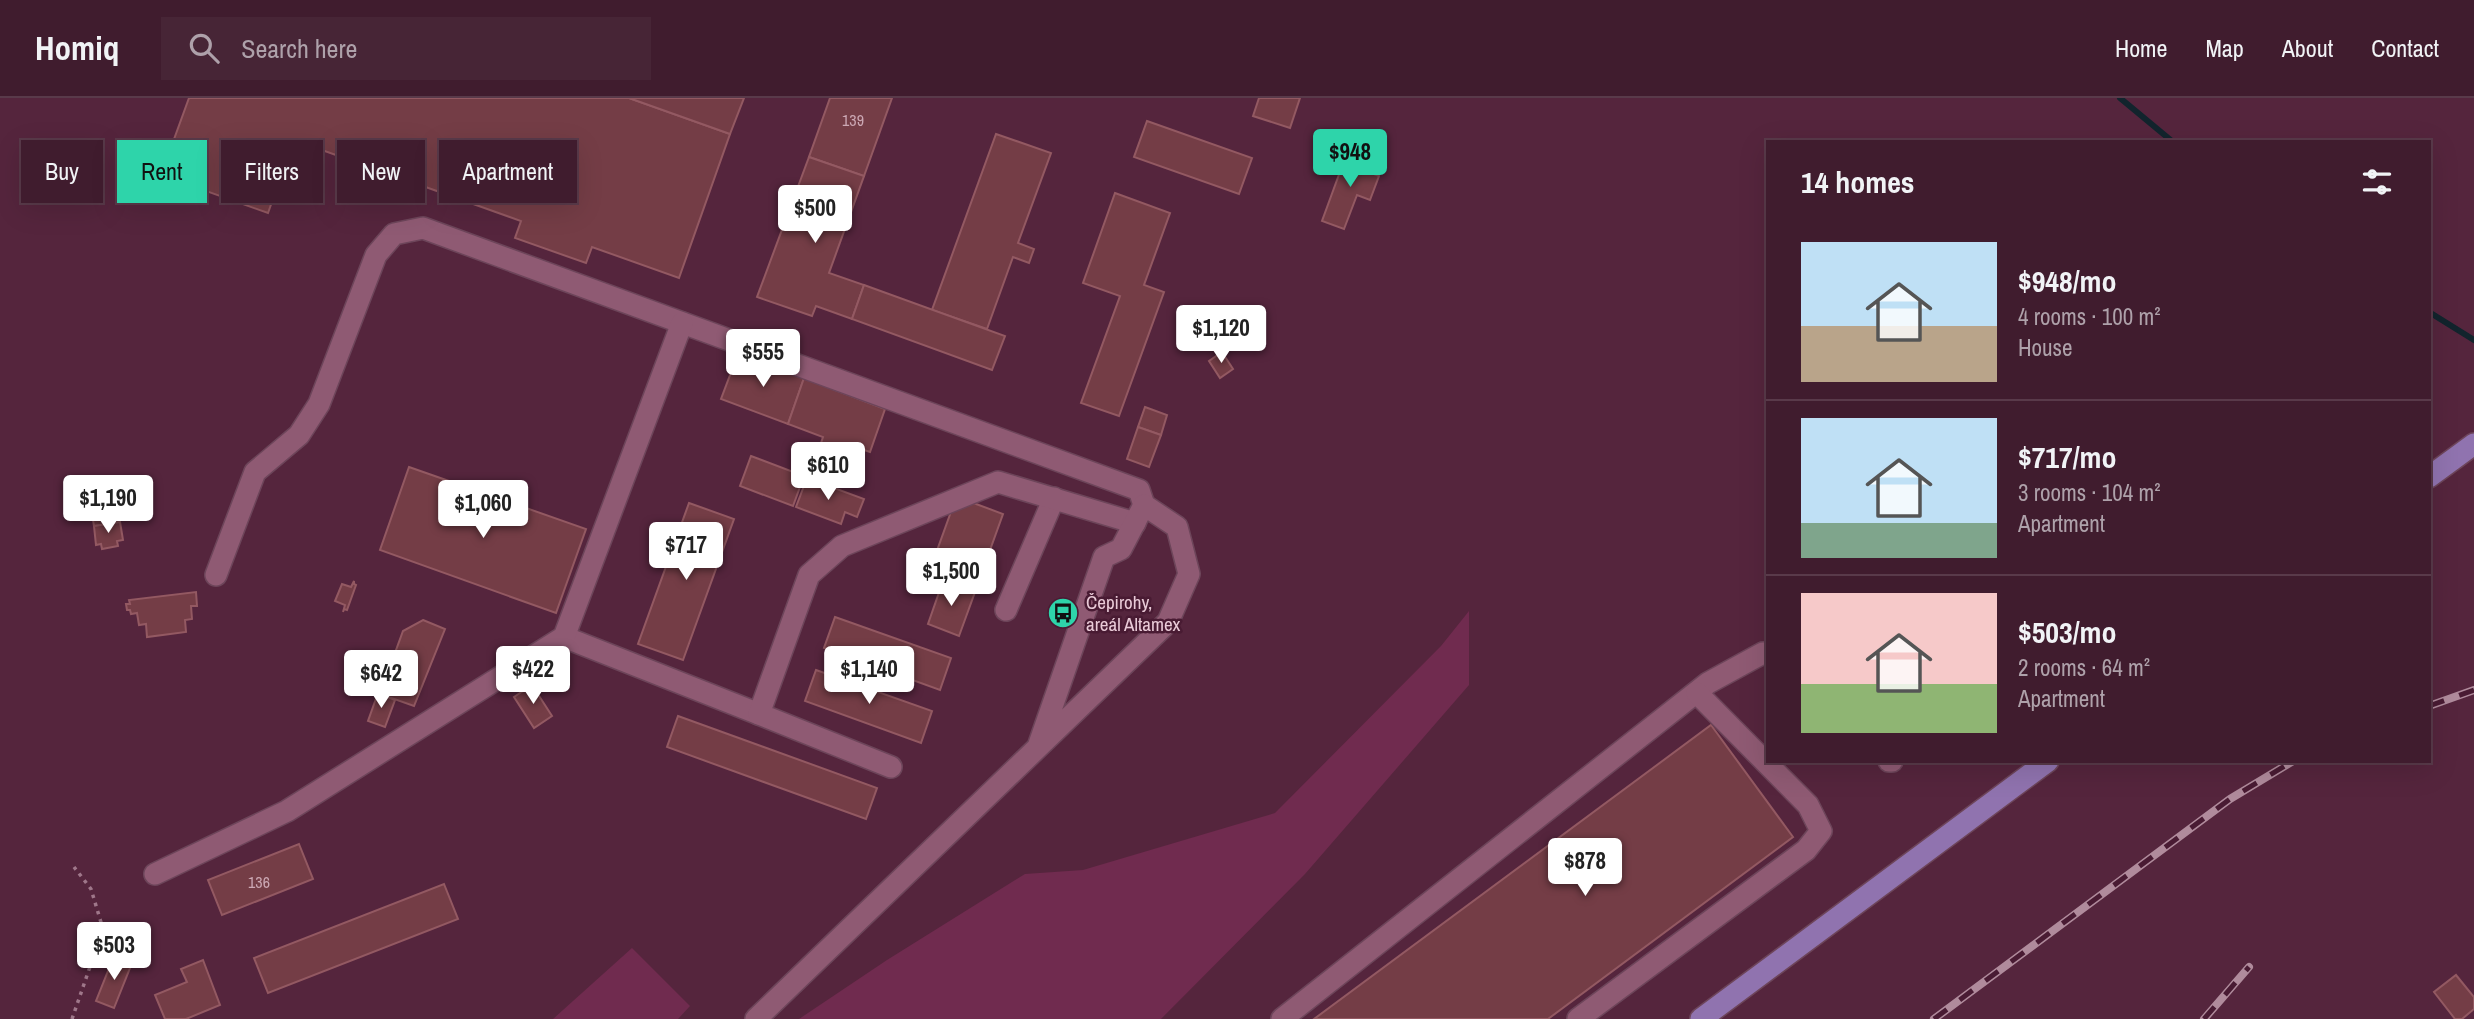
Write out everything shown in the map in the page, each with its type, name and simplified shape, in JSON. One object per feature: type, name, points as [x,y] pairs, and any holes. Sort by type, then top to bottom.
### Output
[{"type":"main road","points":[[2431,476],[2474,444]]},
{"type":"main road","points":[[1701,1019],[2045,763]]},
{"type":"lane","points":[[216,575],[255,472],[299,435],[320,404],[376,254],[394,234],[423,228],[1139,490],[1140,514],[1121,549],[1104,557],[1038,747]]},
{"type":"lane","points":[[155,873],[287,811],[564,637],[682,323]]},
{"type":"lane","points":[[756,1019],[1168,622],[1189,574],[1177,527],[1140,514],[1054,498],[998,482],[842,546],[809,575],[759,714]]},
{"type":"lane","points":[[1006,610],[1054,498]]},
{"type":"lane","points":[[564,637],[891,767]]},
{"type":"lane","points":[[1282,1019],[1697,693],[1719,677],[1766,653]]},
{"type":"lane","points":[[1697,693],[1766,763]]},
{"type":"lane","points":[[1578,1019],[1806,850],[1821,831],[1808,805],[1766,763]]},
{"type":"path","points":[[72,1019],[103,929],[91,889],[74,867]]},
{"type":"shaded area","points":[[1469,611],[1469,685],[1305,874],[1161,1019],[799,1019],[887,960],[1025,874],[1083,870],[1275,813],[1441,646]]},
{"type":"shaded area","points":[[632,948],[690,1006],[678,1019],[553,1019]]},
{"type":"building","points":[[189,98],[629,98],[730,134],[679,278],[592,247],[586,263],[515,238],[521,221],[471,203],[577,203],[577,140],[439,140],[439,192],[425,187],[425,140],[337,140],[337,155],[323,150],[323,140],[221,140],[221,196],[207,191],[207,140],[174,140]]},
{"type":"building","points":[[629,98],[744,98],[730,134]]},
{"type":"building","points":[[830,98],[892,98],[864,176],[809,157]]},
{"type":"building","points":[[1259,98],[1300,98],[1290,128],[1253,116]]},
{"type":"building","points":[[1147,121],[1252,158],[1239,194],[1134,157]]},
{"type":"building","points":[[996,134],[1051,153],[1018,243],[1034,249],[1029,263],[1013,257],[987,329],[932,310]]},
{"type":"building","points":[[1348,150],[1371,158],[1366,171],[1379,176],[1370,200],[1357,195],[1344,229],[1322,221]]},
{"type":"building","points":[[809,157],[864,176],[829,273],[864,285],[852,319],[816,306],[812,316],[757,297]]},
{"type":"building","points":[[1115,193],[1170,213],[1144,285],[1164,292],[1119,416],[1081,403],[1120,296],[1083,283]]},
{"type":"building","points":[[240,203],[272,203],[268,213]]},
{"type":"building","points":[[864,285],[1005,336],[992,370],[852,319]]},
{"type":"building","points":[[1222,352],[1233,369],[1220,378],[1209,361]]},
{"type":"building","points":[[738,354],[804,378],[788,424],[721,399]]},
{"type":"building","points":[[804,378],[885,409],[870,452],[846,444],[840,457],[819,449],[823,437],[788,424]]},
{"type":"building","points":[[1145,407],[1167,415],[1161,435],[1138,427]]},
{"type":"building","points":[[1138,427],[1161,435],[1149,467],[1127,459]]},
{"type":"building","points":[[751,456],[804,476],[793,506],[740,486]]},
{"type":"building","points":[[409,467],[586,529],[556,613],[380,550]]},
{"type":"building","points":[[807,478],[864,499],[857,517],[845,512],[841,524],[796,507]]},
{"type":"building","points":[[968,501],[1003,514],[977,586],[930,570],[952,509]]},
{"type":"building","points":[[689,503],[734,519],[683,660],[638,644]]},
{"type":"building","points":[[117,504],[120,522],[94,526],[91,508]]},
{"type":"building","points":[[120,522],[123,540],[117,541],[118,546],[102,549],[101,544],[96,545],[94,526]]},
{"type":"building","points":[[354,581],[356,585],[347,610],[344,609],[343,612],[345,605],[335,601],[342,584],[351,587]]},
{"type":"building","points":[[943,581],[975,592],[959,636],[928,624]]},
{"type":"building","points":[[196,592],[197,606],[191,606],[192,619],[185,620],[186,632],[147,637],[146,624],[139,625],[137,613],[131,614],[130,610],[127,610],[126,604],[130,604],[129,600]]},
{"type":"building","points":[[835,617],[951,658],[940,690],[824,648]]},
{"type":"building","points":[[423,620],[445,629],[414,706],[380,694],[403,631]]},
{"type":"building","points":[[816,670],[932,711],[921,743],[805,701]]},
{"type":"building","points":[[532,685],[552,716],[534,728],[514,697]]},
{"type":"building","points":[[378,693],[395,700],[385,727],[368,721]]},
{"type":"building","points":[[678,716],[877,788],[866,819],[667,747]]},
{"type":"building","points":[[1711,725],[1793,837],[1548,1019],[1314,1019]]},
{"type":"building","points":[[299,844],[313,879],[222,915],[208,880]]},
{"type":"building","points":[[444,884],[458,919],[268,993],[254,958]]},
{"type":"building","points":[[114,956],[132,963],[114,1008],[96,1001]]},
{"type":"building","points":[[203,960],[220,1005],[186,1019],[165,1019],[155,995],[187,982],[181,969]]},
{"type":"building","points":[[2456,975],[2474,997],[2474,1009],[2462,1019],[2455,1019],[2434,992]]},
{"type":"waterway","points":[[2120,98],[2171,140]]},
{"type":"waterway","points":[[2431,313],[2474,340]]},
{"type":"railway","points":[[2431,705],[2474,690]]},
{"type":"railway","points":[[1934,1019],[2230,799],[2290,763]]},
{"type":"railway","points":[[2204,1019],[2249,967]]},
{"type":"place","name":"Čepirohy, areál Altamex","points":[[1063,613]]}]
